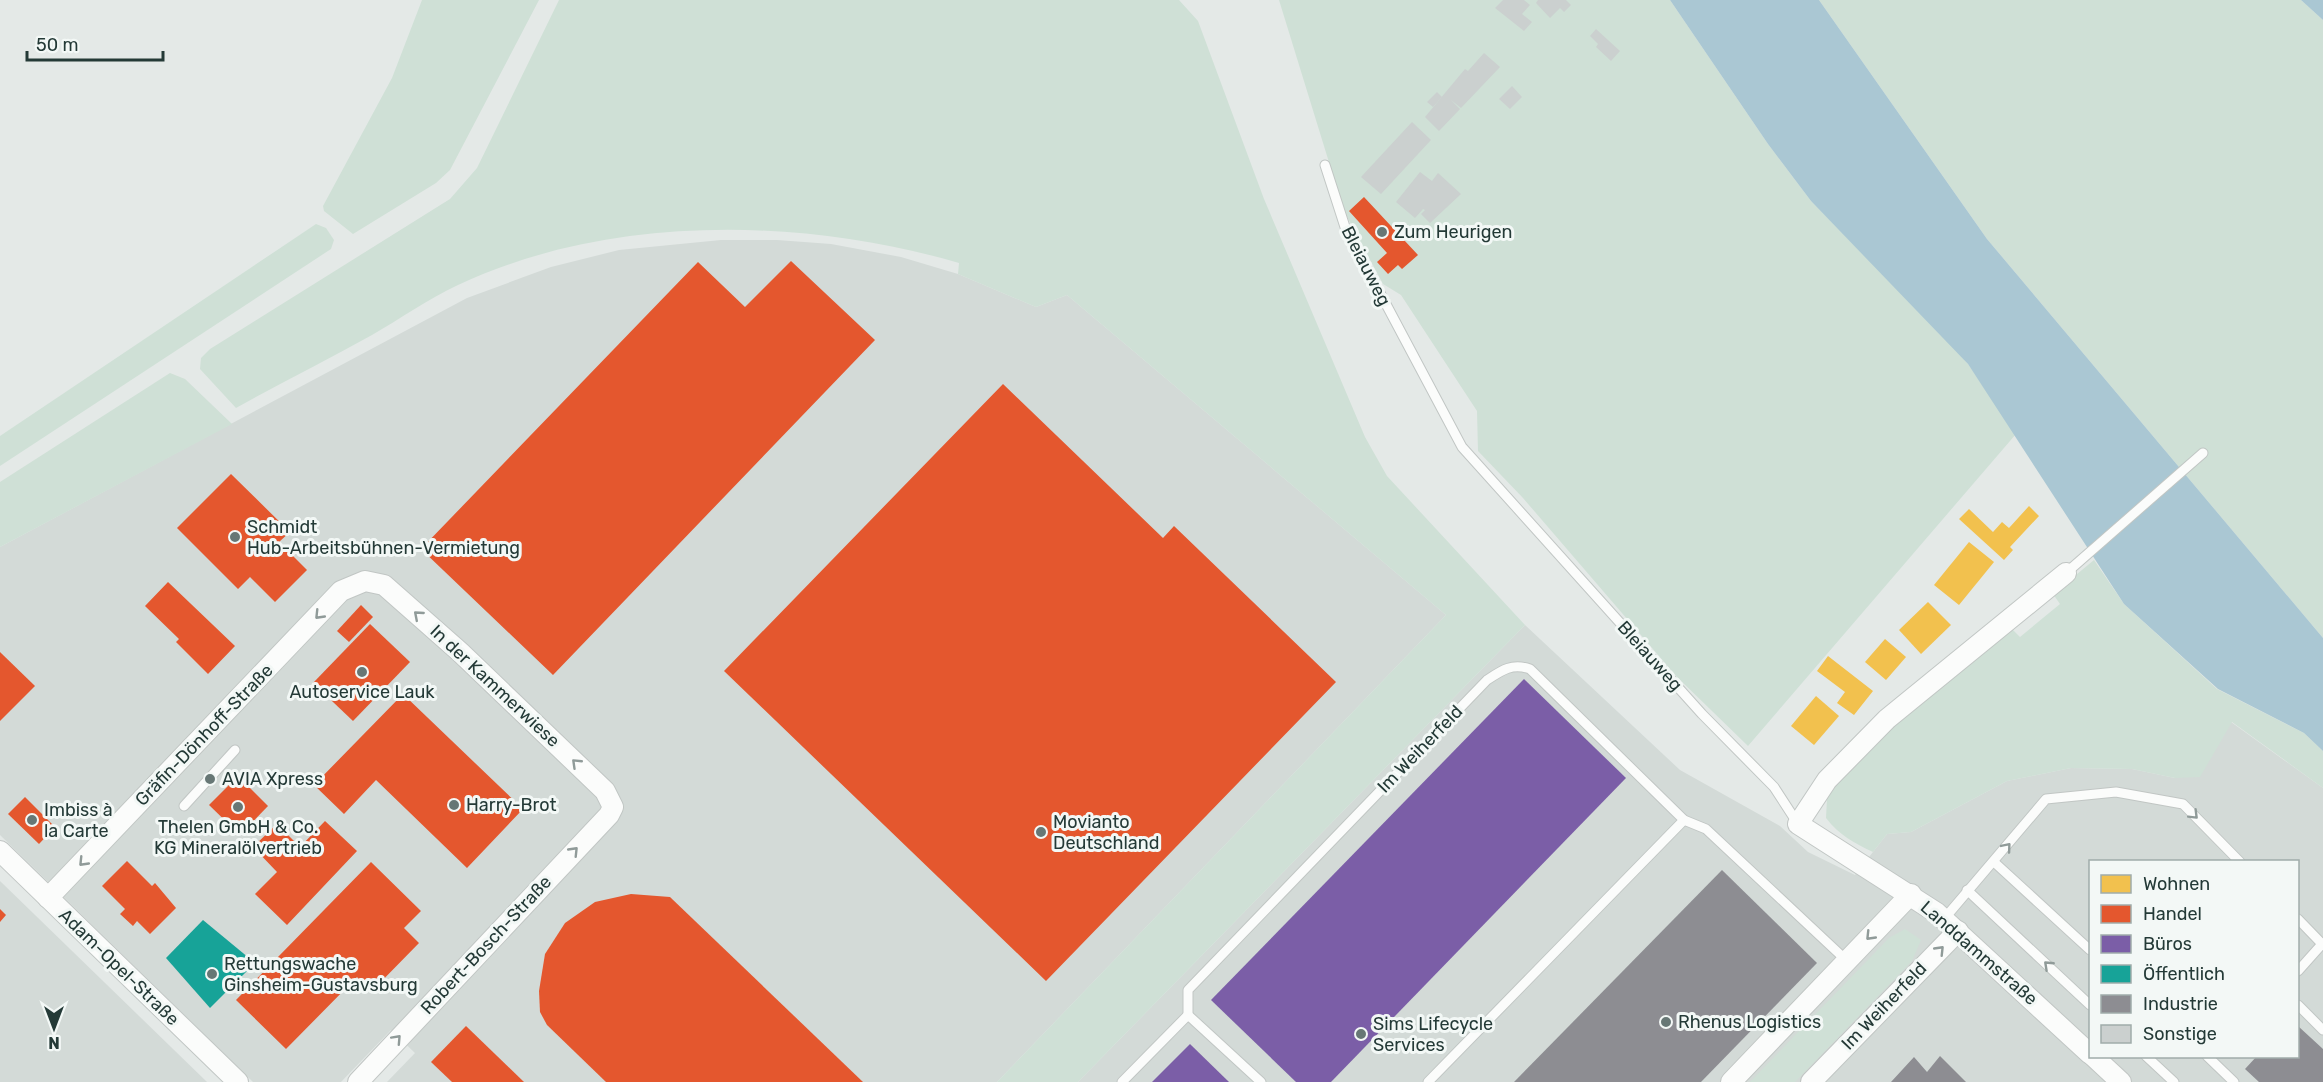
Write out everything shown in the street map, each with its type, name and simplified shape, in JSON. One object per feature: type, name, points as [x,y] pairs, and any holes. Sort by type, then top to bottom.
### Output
[{"type":"street","points":[[1798,824],[1827,780],[1887,719],[2066,573]]},
{"type":"street","name":"In der Kammerwiese","points":[[365,581],[384,585],[460,652],[605,790],[613,807]]},
{"type":"street","name":"Gräfin-Dönhoff-Straße","points":[[48,898],[342,591],[365,581]]},
{"type":"street","name":"Robert-Bosch-Straße","points":[[358,1082],[609,815],[613,807]]},
{"type":"street","name":"Landdammstraße","points":[[1798,824],[1825,844],[1911,894],[1951,925],[2089,1052]]},
{"type":"street","name":"Adam-Opel-Straße","points":[[0,851],[238,1082]]},
{"type":"street","points":[[1731,1082],[1911,894]]},
{"type":"street","name":"Im Weiherfeld","points":[[1811,1082],[1951,925]]},
{"type":"street","name":"Landdammstraße","points":[[2095,1058],[2121,1082]]},
{"type":"lane","name":"Bleiauweg","points":[[1325,165],[1345,227],[1462,447],[1702,714],[1774,787],[1798,824]]},
{"type":"lane","points":[[2066,573],[2203,453]]},
{"type":"lane","name":"Im Weiherfeld","points":[[1188,1015],[1188,990],[1487,680],[1506,668],[1518,665],[1530,669],[1684,820],[1706,829],[1847,961]]},
{"type":"lane","points":[[184,806],[235,750]]},
{"type":"lane","points":[[1951,925],[1967,890],[1994,862],[2046,799],[2116,792],[2183,804],[2239,860]]},
{"type":"lane","points":[[1428,1082],[1684,820]]},
{"type":"lane","points":[[1994,862],[2089,948]]},
{"type":"lane","points":[[1967,890],[2089,1003]]},
{"type":"lane","points":[[2299,920],[2323,943],[2299,970]]},
{"type":"lane","points":[[2299,1006],[2323,1030]]},
{"type":"lane","points":[[1122,1082],[1188,1015],[1261,1082]]},
{"type":"lane","points":[[2148,1058],[2174,1082]]},
{"type":"lane","points":[[2213,1059],[2234,1082]]},
{"type":"shaded area","points":[[721,240],[777,240],[831,244],[901,257],[958,274],[1036,307],[1067,295],[1446,615],[997,1082],[387,1082],[415,1053],[391,1030],[341,1082],[253,1082],[0,835],[0,547],[467,298],[551,267],[619,250]]},
{"type":"shaded area","points":[[1525,625],[1680,770],[1780,826],[1808,852],[1855,875],[1887,834],[1911,832],[2007,781],[2071,768],[2132,769],[2175,778],[2231,722],[2323,788],[2323,1082],[1078,1082]]},
{"type":"shaded area","points":[[0,881],[207,1082],[0,1082]]},
{"type":"green space","points":[[422,0],[539,0],[450,170],[436,183],[353,234],[324,211],[323,206],[392,78]]},
{"type":"green space","points":[[559,0],[1179,0],[1198,21],[1264,199],[1365,437],[1387,476],[1525,625],[1078,1082],[997,1082],[1446,615],[1067,295],[1036,307],[958,274],[959,263],[899,248],[836,237],[771,231],[706,230],[641,235],[578,245],[516,262],[458,285],[372,335],[236,408],[200,369],[201,358],[210,349],[450,199],[477,168]]},
{"type":"green space","points":[[1279,0],[1670,0],[1768,144],[1811,201],[1952,345],[1968,364],[2016,434],[1748,746],[1677,677],[1523,498],[1478,451],[1477,411],[1401,295],[1383,284],[1344,211]]},
{"type":"green space","points":[[1819,0],[2301,0],[2323,20],[2323,638],[1987,239]]},
{"type":"green space","points":[[316,224],[326,228],[334,240],[331,249],[0,466],[0,436]]},
{"type":"green space","points":[[170,373],[185,379],[232,424],[0,547],[0,482]]},
{"type":"green space","points":[[2094,560],[2124,604],[2217,689],[2304,733],[2323,751],[2323,788],[2232,722],[2200,777],[2175,778],[2132,769],[2071,768],[2007,781],[1911,832],[1887,834],[1873,852],[1853,842],[1836,829],[1826,818],[1827,799],[1846,770],[1893,720],[2010,627],[2020,637],[2060,604],[2053,594]]},
{"type":"green space","points":[[1905,929],[1921,940],[1912,961],[1795,1082],[1750,1082],[1889,938]]},
{"type":"water","points":[[1670,0],[1819,0],[1987,239],[2323,638],[2323,751],[2304,733],[2218,689],[2124,604],[1968,364],[1811,201],[1768,144]]},
{"type":"water","points":[[2301,0],[2323,0],[2323,20]]},
{"type":"building: Wohnen","points":[[2029,506],[2039,516],[2010,547],[2013,550],[2004,560],[1959,519],[1969,509],[1993,532],[2002,522],[2009,528]]},
{"type":"building: Wohnen","points":[[1969,542],[1994,562],[1959,605],[1934,585]]},
{"type":"building: Wohnen","points":[[1928,602],[1951,625],[1921,654],[1899,630]]},
{"type":"building: Wohnen","points":[[1885,639],[1906,657],[1886,680],[1865,662]]},
{"type":"building: Wohnen","points":[[1828,656],[1873,691],[1854,715],[1837,703],[1845,692],[1817,671]]},
{"type":"building: Wohnen","points":[[1816,696],[1839,716],[1814,745],[1791,726]]},
{"type":"building: Handel","name":"Zum Heurigen","points":[[1364,197],[1418,255],[1402,269],[1398,265],[1388,274],[1377,262],[1387,253],[1349,211]]},
{"type":"building: Handel","points":[[791,261],[875,340],[553,675],[421,549],[698,262],[745,307]]},
{"type":"building: Handel","name":"Movianto Deutschland","points":[[1003,384],[1163,538],[1174,526],[1336,682],[1046,981],[724,671]]},
{"type":"building: Handel","name":"Schmidt Hub-Arbeitsbühnen-Vermietung","points":[[231,474],[290,532],[279,542],[307,570],[275,602],[250,577],[238,589],[177,528]]},
{"type":"building: Handel","points":[[168,582],[235,646],[208,674],[176,642],[179,639],[145,606]]},
{"type":"building: Handel","points":[[361,605],[373,617],[349,642],[337,631]]},
{"type":"building: Handel","name":"Autoservice Lauk","points":[[370,624],[410,662],[353,721],[313,683]]},
{"type":"building: Handel","points":[[0,652],[35,686],[0,721]]},
{"type":"building: Handel","points":[[403,694],[523,809],[467,868],[376,780],[344,814],[314,785]]},
{"type":"building: Handel","points":[[238,776],[268,806],[240,835],[209,805]]},
{"type":"building: Handel","name":"Imbiss à la Carte","points":[[25,797],[55,827],[39,844],[8,814]]},
{"type":"building: Handel","points":[[325,821],[357,851],[287,925],[255,894],[277,872],[253,847],[277,824],[300,847]]},
{"type":"building: Handel","points":[[127,861],[152,886],[155,883],[176,908],[150,934],[137,921],[133,926],[120,914],[125,909],[102,886]]},
{"type":"building: Handel","points":[[371,862],[421,911],[404,928],[419,943],[371,992],[357,977],[286,1049],[236,1000]]},
{"type":"building: Handel","points":[[631,894],[670,897],[863,1082],[606,1082],[547,1025],[540,1012],[539,991],[545,954],[565,923],[595,902]]},
{"type":"building: Handel","points":[[0,909],[6,915],[0,922]]},
{"type":"building: Handel","points":[[466,1026],[524,1082],[452,1082],[431,1062]]},
{"type":"building: Büros","points":[[1524,679],[1626,778],[1331,1082],[1296,1082],[1211,1000]]},
{"type":"building: Büros","points":[[1190,1044],[1229,1082],[1152,1082]]},
{"type":"building: Öffentlich","name":"Rettungswache Ginsheim-Gustavsburg","points":[[203,920],[255,963],[210,1008],[166,958]]},
{"type":"building: Industrie","name":"Rhenus Logistics","points":[[1722,870],[1817,963],[1701,1082],[1514,1082]]},
{"type":"building: Industrie","points":[[2299,1027],[2323,1049],[2323,1082],[2259,1082],[2245,1069],[2255,1058],[2299,1058]]},
{"type":"building: Industrie","points":[[1940,1056],[1966,1082],[1891,1082],[1914,1057],[1927,1072]]},
{"type":"building: Sonstige","points":[[1503,0],[1524,0],[1530,5],[1522,14],[1532,22],[1524,31],[1495,8]]},
{"type":"building: Sonstige","points":[[1538,0],[1566,0],[1571,5],[1564,12],[1560,8],[1550,18],[1536,3]]},
{"type":"building: Sonstige","points":[[1596,29],[1620,51],[1611,61],[1596,47],[1598,44],[1590,36]]},
{"type":"building: Sonstige","points":[[1484,53],[1500,67],[1461,108],[1451,100],[1460,109],[1439,131],[1425,117],[1465,69],[1468,71]]},
{"type":"building: Sonstige","points":[[1512,86],[1522,97],[1510,109],[1499,99]]},
{"type":"building: Sonstige","points":[[1437,92],[1442,97],[1433,107],[1427,102]]},
{"type":"building: Sonstige","points":[[1412,122],[1431,140],[1381,194],[1361,177]]},
{"type":"building: Sonstige","points":[[1420,172],[1432,181],[1438,173],[1461,194],[1430,223],[1421,214],[1425,210],[1423,209],[1415,218],[1396,202]]},
{"type":"place","name":"Zum Heurigen","points":[[1382,232]]},
{"type":"place","name":"Schmidt Hub-Arbeitsbühnen-Vermietung","points":[[235,537]]},
{"type":"place","name":"Autoservice Lauk","points":[[362,672]]},
{"type":"place","name":"AVIA Xpress","points":[[210,779]]},
{"type":"place","name":"Harry-Brot","points":[[454,805]]},
{"type":"place","name":"Thelen GmbH & Co. KG Mineralölvertrieb","points":[[238,807]]},
{"type":"place","name":"Imbiss à la Carte","points":[[32,820]]},
{"type":"place","name":"Movianto Deutschland","points":[[1041,832]]},
{"type":"place","name":"Rettungswache Ginsheim-Gustavsburg","points":[[212,974]]},
{"type":"place","name":"Rhenus Logistics","points":[[1666,1022]]},
{"type":"place","name":"Sims Lifecycle Services","points":[[1361,1034]]}]
